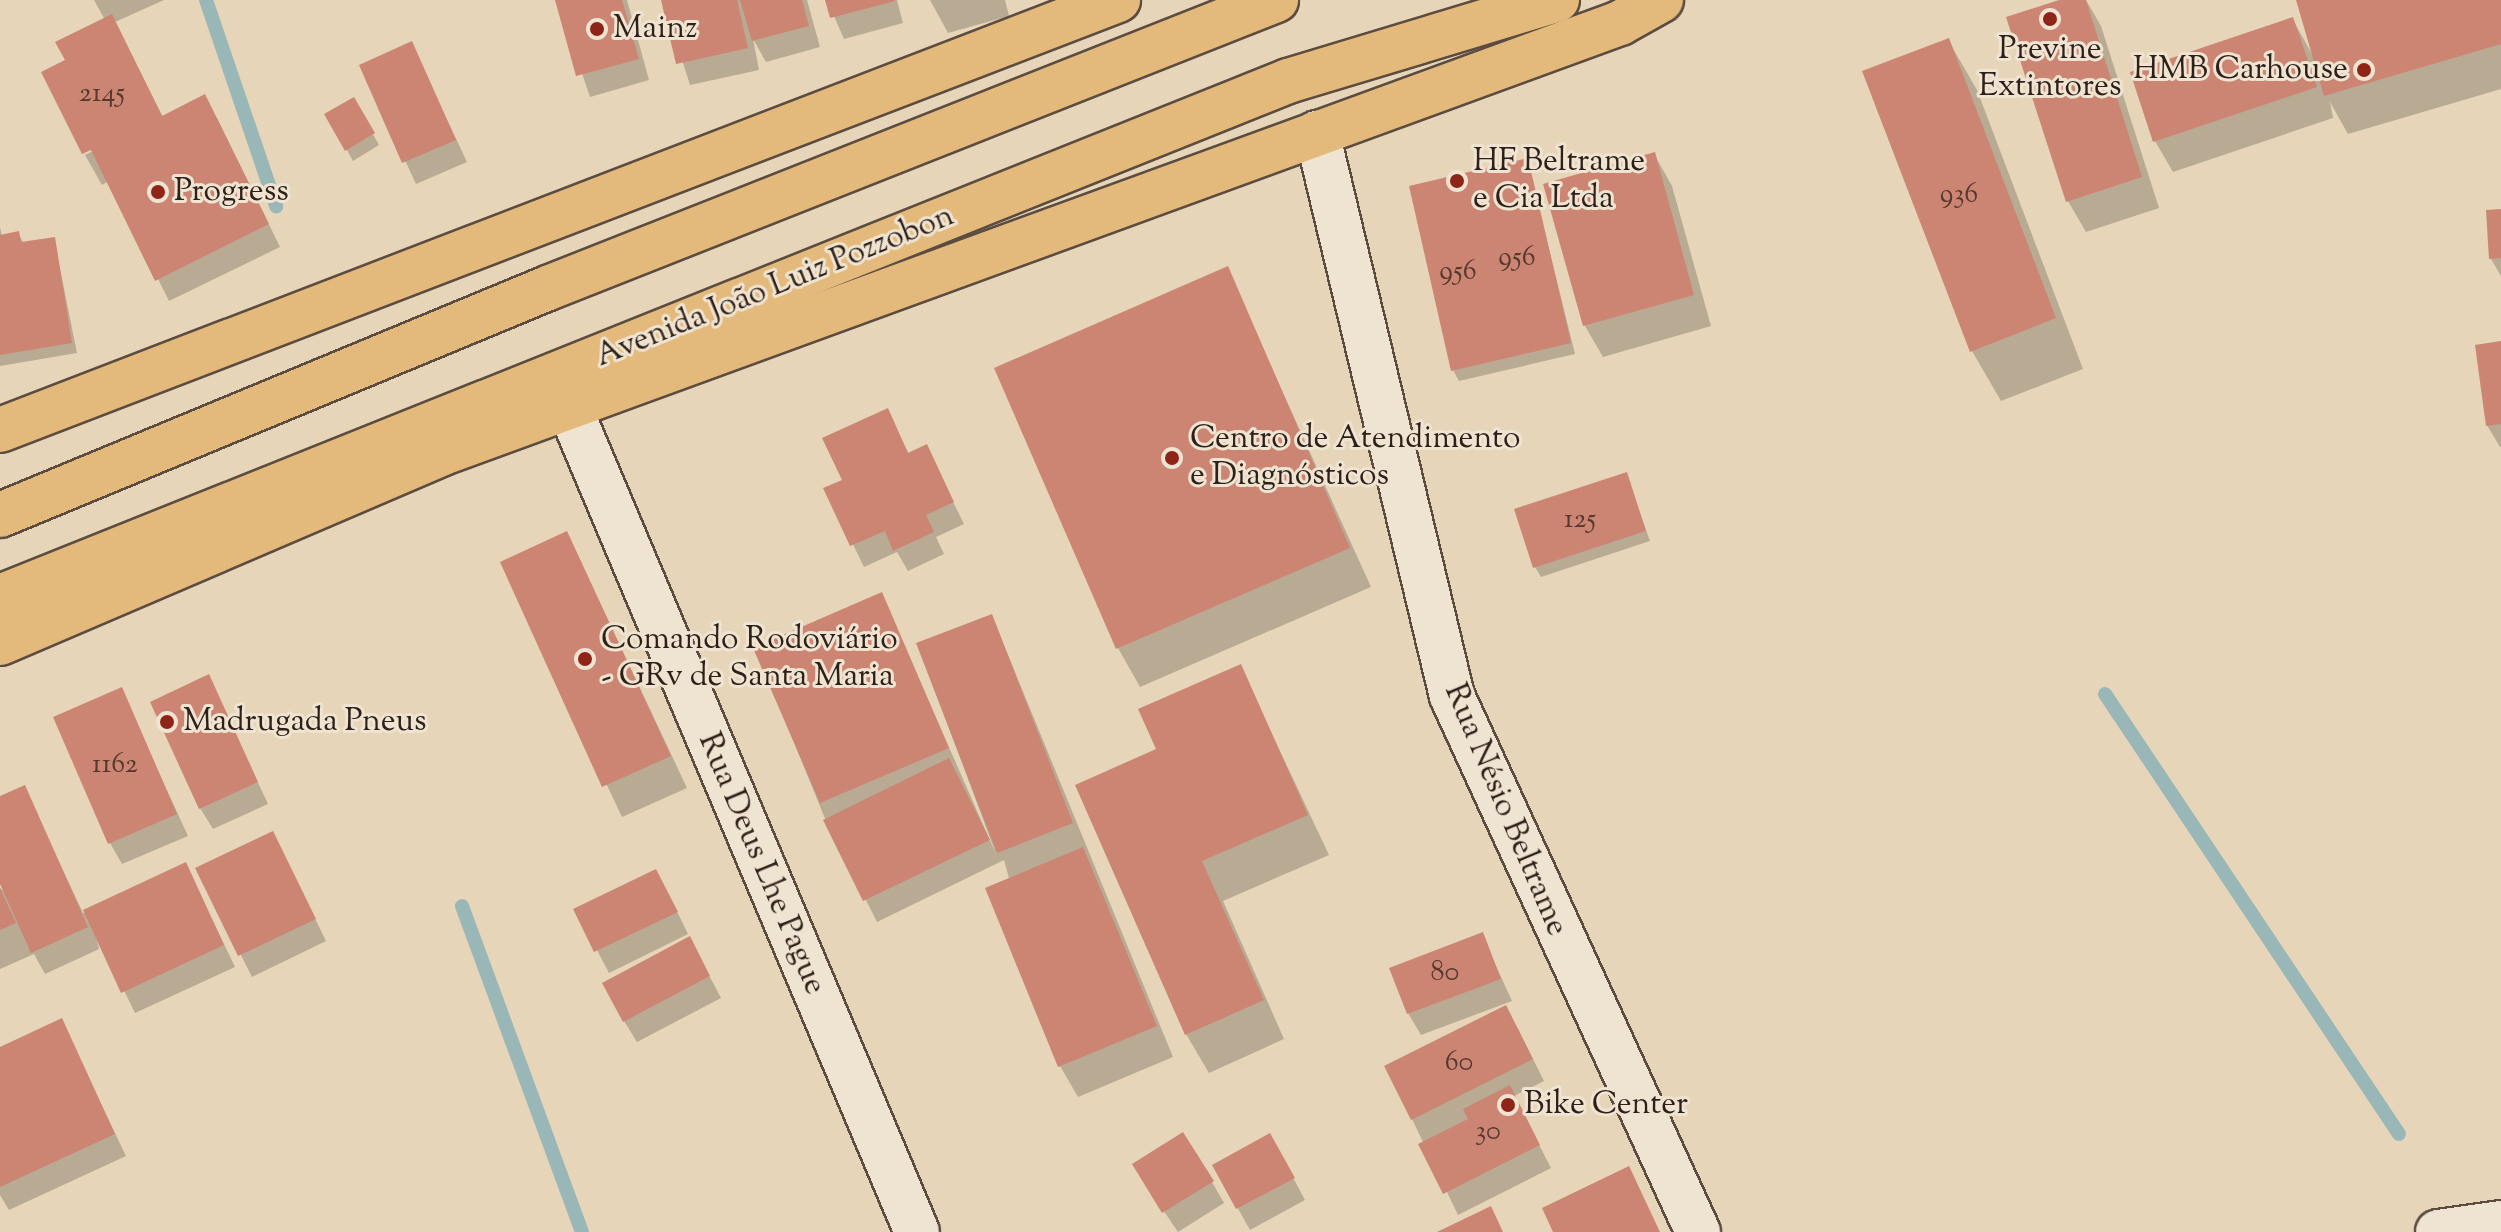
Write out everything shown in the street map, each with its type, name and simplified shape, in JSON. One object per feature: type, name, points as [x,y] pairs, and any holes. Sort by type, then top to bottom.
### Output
[{"type":"main road","points":[[0,430],[1118,0]]},
{"type":"main road","points":[[0,515],[548,288],[1276,0]]},
{"type":"main road","name":"Avenida João Luiz Pozzobon","points":[[0,597],[1288,81],[1557,0]]},
{"type":"main road","points":[[0,643],[425,460],[1620,23],[1661,0]]},
{"type":"street","name":"Rua Nésio Beltrame","points":[[1317,133],[1452,696],[1698,1232]]},
{"type":"street","name":"Rua Deus Lhe Pague","points":[[569,407],[917,1232]]},
{"type":"street","points":[[2438,1232],[2501,1223]]},
{"type":"building","name":"Mainz","points":[[555,0],[622,0],[639,59],[576,76]]},
{"type":"building","points":[[661,0],[737,0],[748,48],[676,64]]},
{"type":"building","points":[[740,0],[802,0],[809,26],[752,41]]},
{"type":"building","points":[[825,0],[895,0],[895,1],[830,18]]},
{"type":"building","points":[[2059,0],[2086,0],[2142,177],[2066,202],[2006,17]]},
{"type":"building","name":"HMB Carhouse","points":[[2296,0],[2501,0],[2501,44],[2324,96]]},
{"type":"building","points":[[112,14],[162,116],[205,94],[269,224],[155,281],[91,150],[82,154],[41,72],[65,60],[55,42]]},
{"type":"building","points":[[2293,17],[2317,87],[2153,142],[2130,72]]},
{"type":"building","points":[[1949,38],[2056,318],[1970,352],[1862,71]]},
{"type":"building","points":[[412,41],[456,140],[402,163],[359,65]]},
{"type":"building","points":[[354,97],[375,133],[345,151],[324,114]]},
{"type":"building","points":[[1655,152],[1694,295],[1583,326],[1543,184]]},
{"type":"building","points":[[1528,158],[1571,343],[1451,371],[1409,186]]},
{"type":"building","points":[[2501,209],[2501,258],[2489,259],[2486,210]]},
{"type":"building","points":[[19,231],[21,242],[55,237],[72,343],[0,355],[0,235]]},
{"type":"building","name":"Centro de Atendimento e Diagnósticos","points":[[1228,266],[1350,548],[1116,649],[994,368]]},
{"type":"building","points":[[2501,341],[2501,424],[2486,426],[2475,345]]},
{"type":"building","points":[[888,408],[908,453],[927,444],[954,502],[926,515],[934,532],[893,551],[885,531],[850,546],[823,488],[842,480],[822,438]]},
{"type":"building","points":[[1627,472],[1646,531],[1533,568],[1514,509]]},
{"type":"building","name":"Comando Rodoviário - GRv de Santa Maria","points":[[567,531],[671,756],[602,787],[500,562]]},
{"type":"building","points":[[882,592],[949,748],[820,803],[753,648]]},
{"type":"building","points":[[992,614],[1073,823],[997,853],[916,643]]},
{"type":"building","points":[[1241,664],[1308,815],[1202,861],[1264,1000],[1185,1035],[1075,785],[1156,749],[1138,709]]},
{"type":"building","points":[[209,674],[258,782],[199,809],[150,702]]},
{"type":"building","points":[[122,687],[177,814],[108,844],[53,717]]},
{"type":"building","points":[[949,758],[990,840],[863,901],[823,820]]},
{"type":"building","points":[[25,785],[88,927],[31,953],[0,884],[0,796]]},
{"type":"building","points":[[273,831],[316,919],[238,956],[195,868]]},
{"type":"building","points":[[1083,847],[1157,1026],[1058,1067],[985,888]]},
{"type":"building","points":[[186,862],[224,945],[121,993],[83,910]]},
{"type":"building","points":[[656,869],[678,912],[594,952],[573,909]]},
{"type":"building","points":[[0,888],[16,923],[0,930]]},
{"type":"building","points":[[1483,932],[1501,979],[1407,1014],[1389,968]]},
{"type":"building","points":[[690,936],[710,976],[623,1022],[602,983]]},
{"type":"building","points":[[1506,1005],[1533,1059],[1411,1120],[1384,1066]]},
{"type":"building","points":[[62,1018],[115,1134],[0,1187],[0,1047]]},
{"type":"building","points":[[1510,1085],[1540,1145],[1443,1194],[1418,1144],[1468,1119],[1463,1109]]},
{"type":"building","points":[[1183,1132],[1214,1181],[1162,1213],[1132,1164]]},
{"type":"building","points":[[1270,1133],[1295,1178],[1236,1209],[1212,1165]]},
{"type":"building","points":[[1629,1166],[1660,1232],[1553,1232],[1542,1208]]},
{"type":"building","points":[[1491,1206],[1503,1232],[1437,1232]]},
{"type":"waterway","points":[[206,0],[276,206]]},
{"type":"waterway","points":[[2105,694],[2399,1134]]},
{"type":"waterway","points":[[462,906],[582,1232]]},
{"type":"place","name":"Previne Extintores","points":[[2050,19]]},
{"type":"place","name":"Mainz","points":[[597,29]]},
{"type":"place","name":"HMB Carhouse","points":[[2364,70]]},
{"type":"place","name":"HF Beltrame e Cia Ltda","points":[[1457,181]]},
{"type":"place","name":"Progress","points":[[158,192]]},
{"type":"place","name":"Centro de Atendimento e Diagnósticos","points":[[1172,458]]},
{"type":"place","name":"Comando Rodoviário - GRv de Santa Maria","points":[[585,659]]},
{"type":"place","name":"Madrugada Pneus","points":[[167,722]]},
{"type":"place","name":"Bike Center","points":[[1508,1105]]}]
